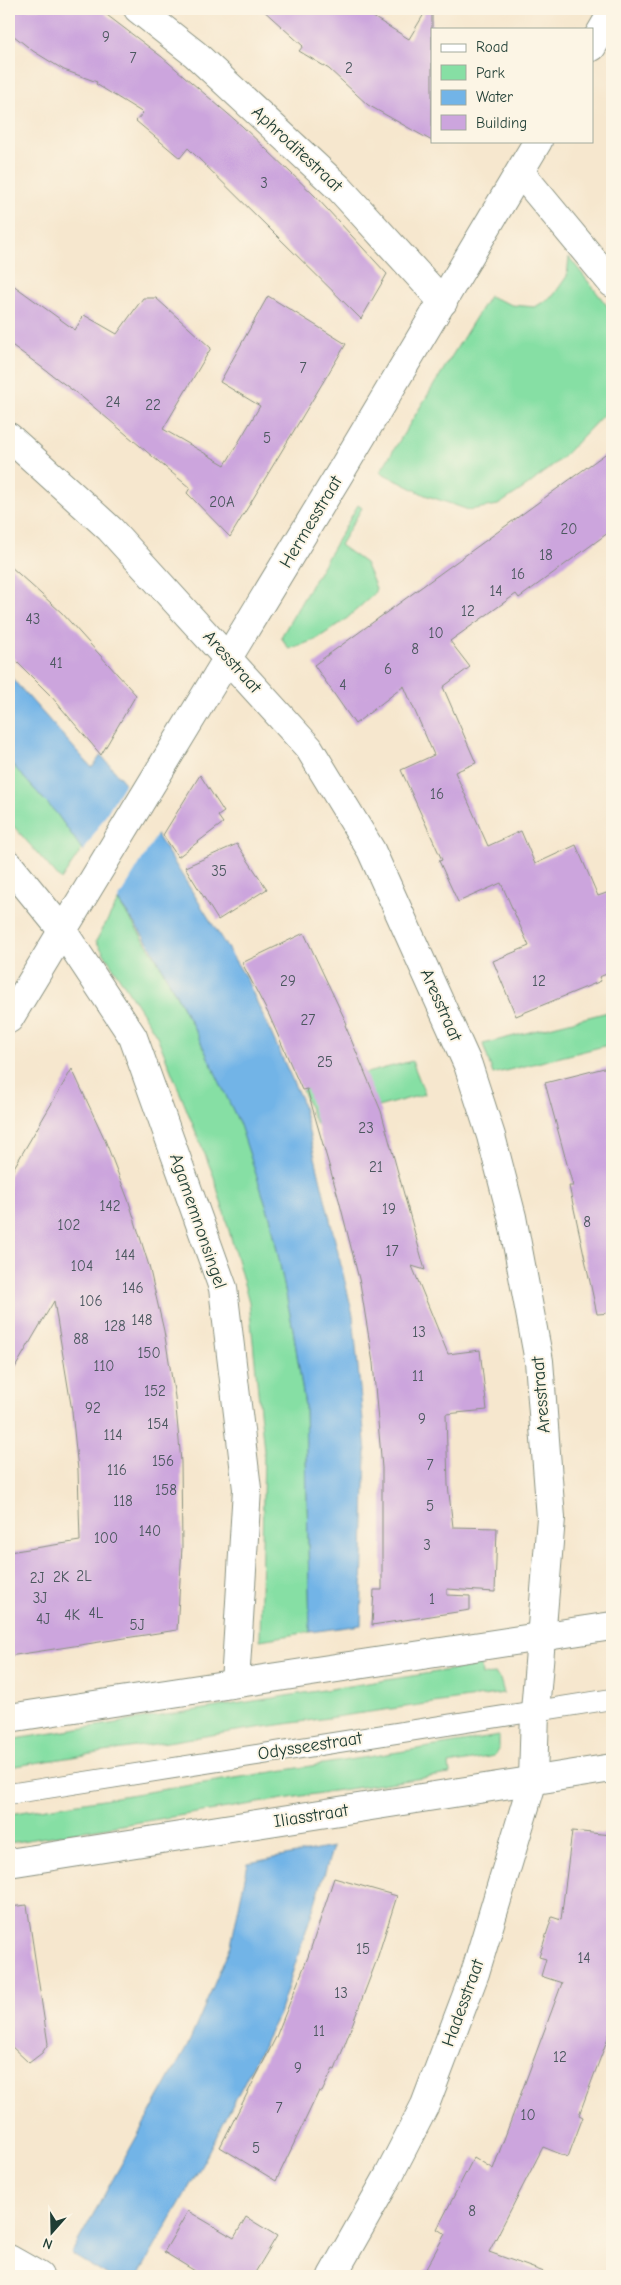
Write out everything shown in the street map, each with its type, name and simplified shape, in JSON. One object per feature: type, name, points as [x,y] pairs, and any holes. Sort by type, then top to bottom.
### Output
[{"type":"street","name":"Aphroditestraat","points":[[138,9],[196,54],[340,189],[443,302]]},
{"type":"street","points":[[594,44],[612,13]]},
{"type":"street","name":"Hermesstraat","points":[[9,1019],[443,302],[537,142]]},
{"type":"street","points":[[520,172],[612,283]]},
{"type":"street","name":"Aresstraat","points":[[9,437],[110,529],[309,748],[372,850],[468,1066],[491,1136],[512,1217],[539,1361],[551,1518],[535,1711]]},
{"type":"street","name":"Agamemnonsingel","points":[[9,865],[62,930],[133,1037],[222,1288],[247,1489],[235,1683]]},
{"type":"street","points":[[9,1718],[612,1626]]},
{"type":"street","name":"Hadesstraat","points":[[332,2276],[388,2177],[425,2105],[475,1973],[532,1780],[535,1711]]},
{"type":"street","name":"Iliasstraat","points":[[9,1863],[612,1768]]},
{"type":"street","points":[[9,2258],[39,2276]]},
{"type":"lane","name":"Odysseestraat","points":[[9,1794],[612,1699]]},
{"type":"green space","points":[[569,257],[612,312],[612,402],[603,415],[563,457],[527,486],[498,505],[469,510],[425,495],[380,472],[489,296],[512,305],[535,307],[553,296],[567,276]]},
{"type":"green space","points":[[358,505],[362,508],[340,545],[365,563],[376,588],[374,594],[344,621],[315,640],[289,649],[281,637]]},
{"type":"green space","points":[[9,761],[57,814],[82,849],[61,880],[9,821]]},
{"type":"green space","points":[[118,901],[156,958],[197,1034],[240,1125],[271,1220],[293,1329],[305,1406],[310,1632],[260,1640],[264,1451],[249,1302],[214,1177],[157,1036],[96,941]]},
{"type":"green space","points":[[612,1011],[612,1044],[493,1074],[483,1044]]},
{"type":"green space","points":[[412,1061],[425,1094],[316,1124],[302,1090]]},
{"type":"green space","points":[[481,1665],[482,1675],[495,1674],[500,1679],[504,1693],[243,1730],[9,1767],[9,1740]]},
{"type":"green space","points":[[499,1736],[499,1748],[494,1756],[449,1764],[450,1774],[9,1843],[9,1814]]},
{"type":"water","points":[[9,675],[92,768],[101,755],[124,782],[246,978],[301,1099],[353,1315],[366,1452],[361,1625],[310,1632],[305,1406],[293,1329],[271,1220],[240,1125],[197,1034],[151,947],[57,814],[9,761]]},
{"type":"water","points":[[333,1847],[279,2014],[204,2161],[138,2276],[108,2276],[71,2254],[187,2047],[231,1945],[248,1863]]},
{"type":"pier","points":[[126,781],[158,833],[116,903],[82,854]]},
{"type":"building","points":[[9,9],[99,9],[162,57],[242,126],[315,196],[387,274],[361,319],[188,148],[180,158],[136,121],[143,113],[96,84],[97,82],[64,70],[33,51],[9,32]]},
{"type":"building","points":[[262,9],[360,9],[409,39],[427,9],[432,9],[431,140],[368,105],[329,69],[299,51],[303,46]]},
{"type":"building","points":[[9,282],[75,330],[84,315],[117,334],[143,298],[156,298],[211,348],[163,429],[225,465],[260,406],[220,382],[268,296],[346,344],[230,537],[187,493],[190,488],[83,398],[9,343]]},
{"type":"building","points":[[612,449],[612,530],[519,598],[516,594],[450,641],[470,667],[443,687],[476,763],[455,772],[488,846],[521,831],[535,864],[576,845],[598,896],[612,891],[612,972],[599,977],[601,981],[516,1016],[493,961],[529,946],[501,883],[458,902],[439,861],[442,860],[401,770],[434,755],[404,686],[355,724],[314,665]]},
{"type":"building","points":[[9,565],[62,613],[136,695],[101,755],[51,696],[9,654]]},
{"type":"building","points":[[200,775],[224,812],[218,816],[223,823],[178,857],[163,835]]},
{"type":"building","points":[[237,844],[267,889],[218,920],[185,867]]},
{"type":"building","points":[[304,933],[347,1024],[345,1025],[381,1111],[425,1270],[412,1266],[448,1354],[480,1350],[487,1410],[446,1414],[448,1485],[453,1527],[497,1528],[495,1592],[447,1589],[447,1595],[470,1596],[470,1610],[372,1625],[374,1590],[382,1590],[382,1468],[373,1363],[360,1283],[339,1200],[307,1089],[302,1090],[269,1015],[242,963]]},
{"type":"building","points":[[612,1066],[612,1313],[597,1314],[569,1186],[573,1186],[545,1083]]},
{"type":"building","points":[[72,1069],[105,1140],[129,1202],[149,1266],[164,1331],[175,1397],[181,1462],[182,1547],[177,1630],[9,1656],[9,1552],[80,1541],[78,1470],[72,1411],[54,1301],[9,1378],[9,1176]]},
{"type":"building","points":[[572,1831],[612,1835],[612,2027],[579,2115],[583,2117],[568,2157],[543,2147],[489,2252],[544,2272],[543,2276],[422,2276],[445,2234],[437,2229],[474,2157],[493,2169],[562,1983],[541,1976],[546,1959],[539,1957],[552,1917],[561,1920]]},
{"type":"building","points":[[334,1878],[397,1896],[376,1962],[335,2070],[333,2069],[322,2092],[319,2091],[276,2181],[220,2147],[276,2037],[308,1957]]},
{"type":"building","points":[[27,1905],[48,2044],[42,2053],[29,2063],[9,2044],[9,1907]]},
{"type":"building","points":[[188,2211],[234,2238],[246,2217],[277,2236],[253,2276],[203,2276],[164,2252]]}]
